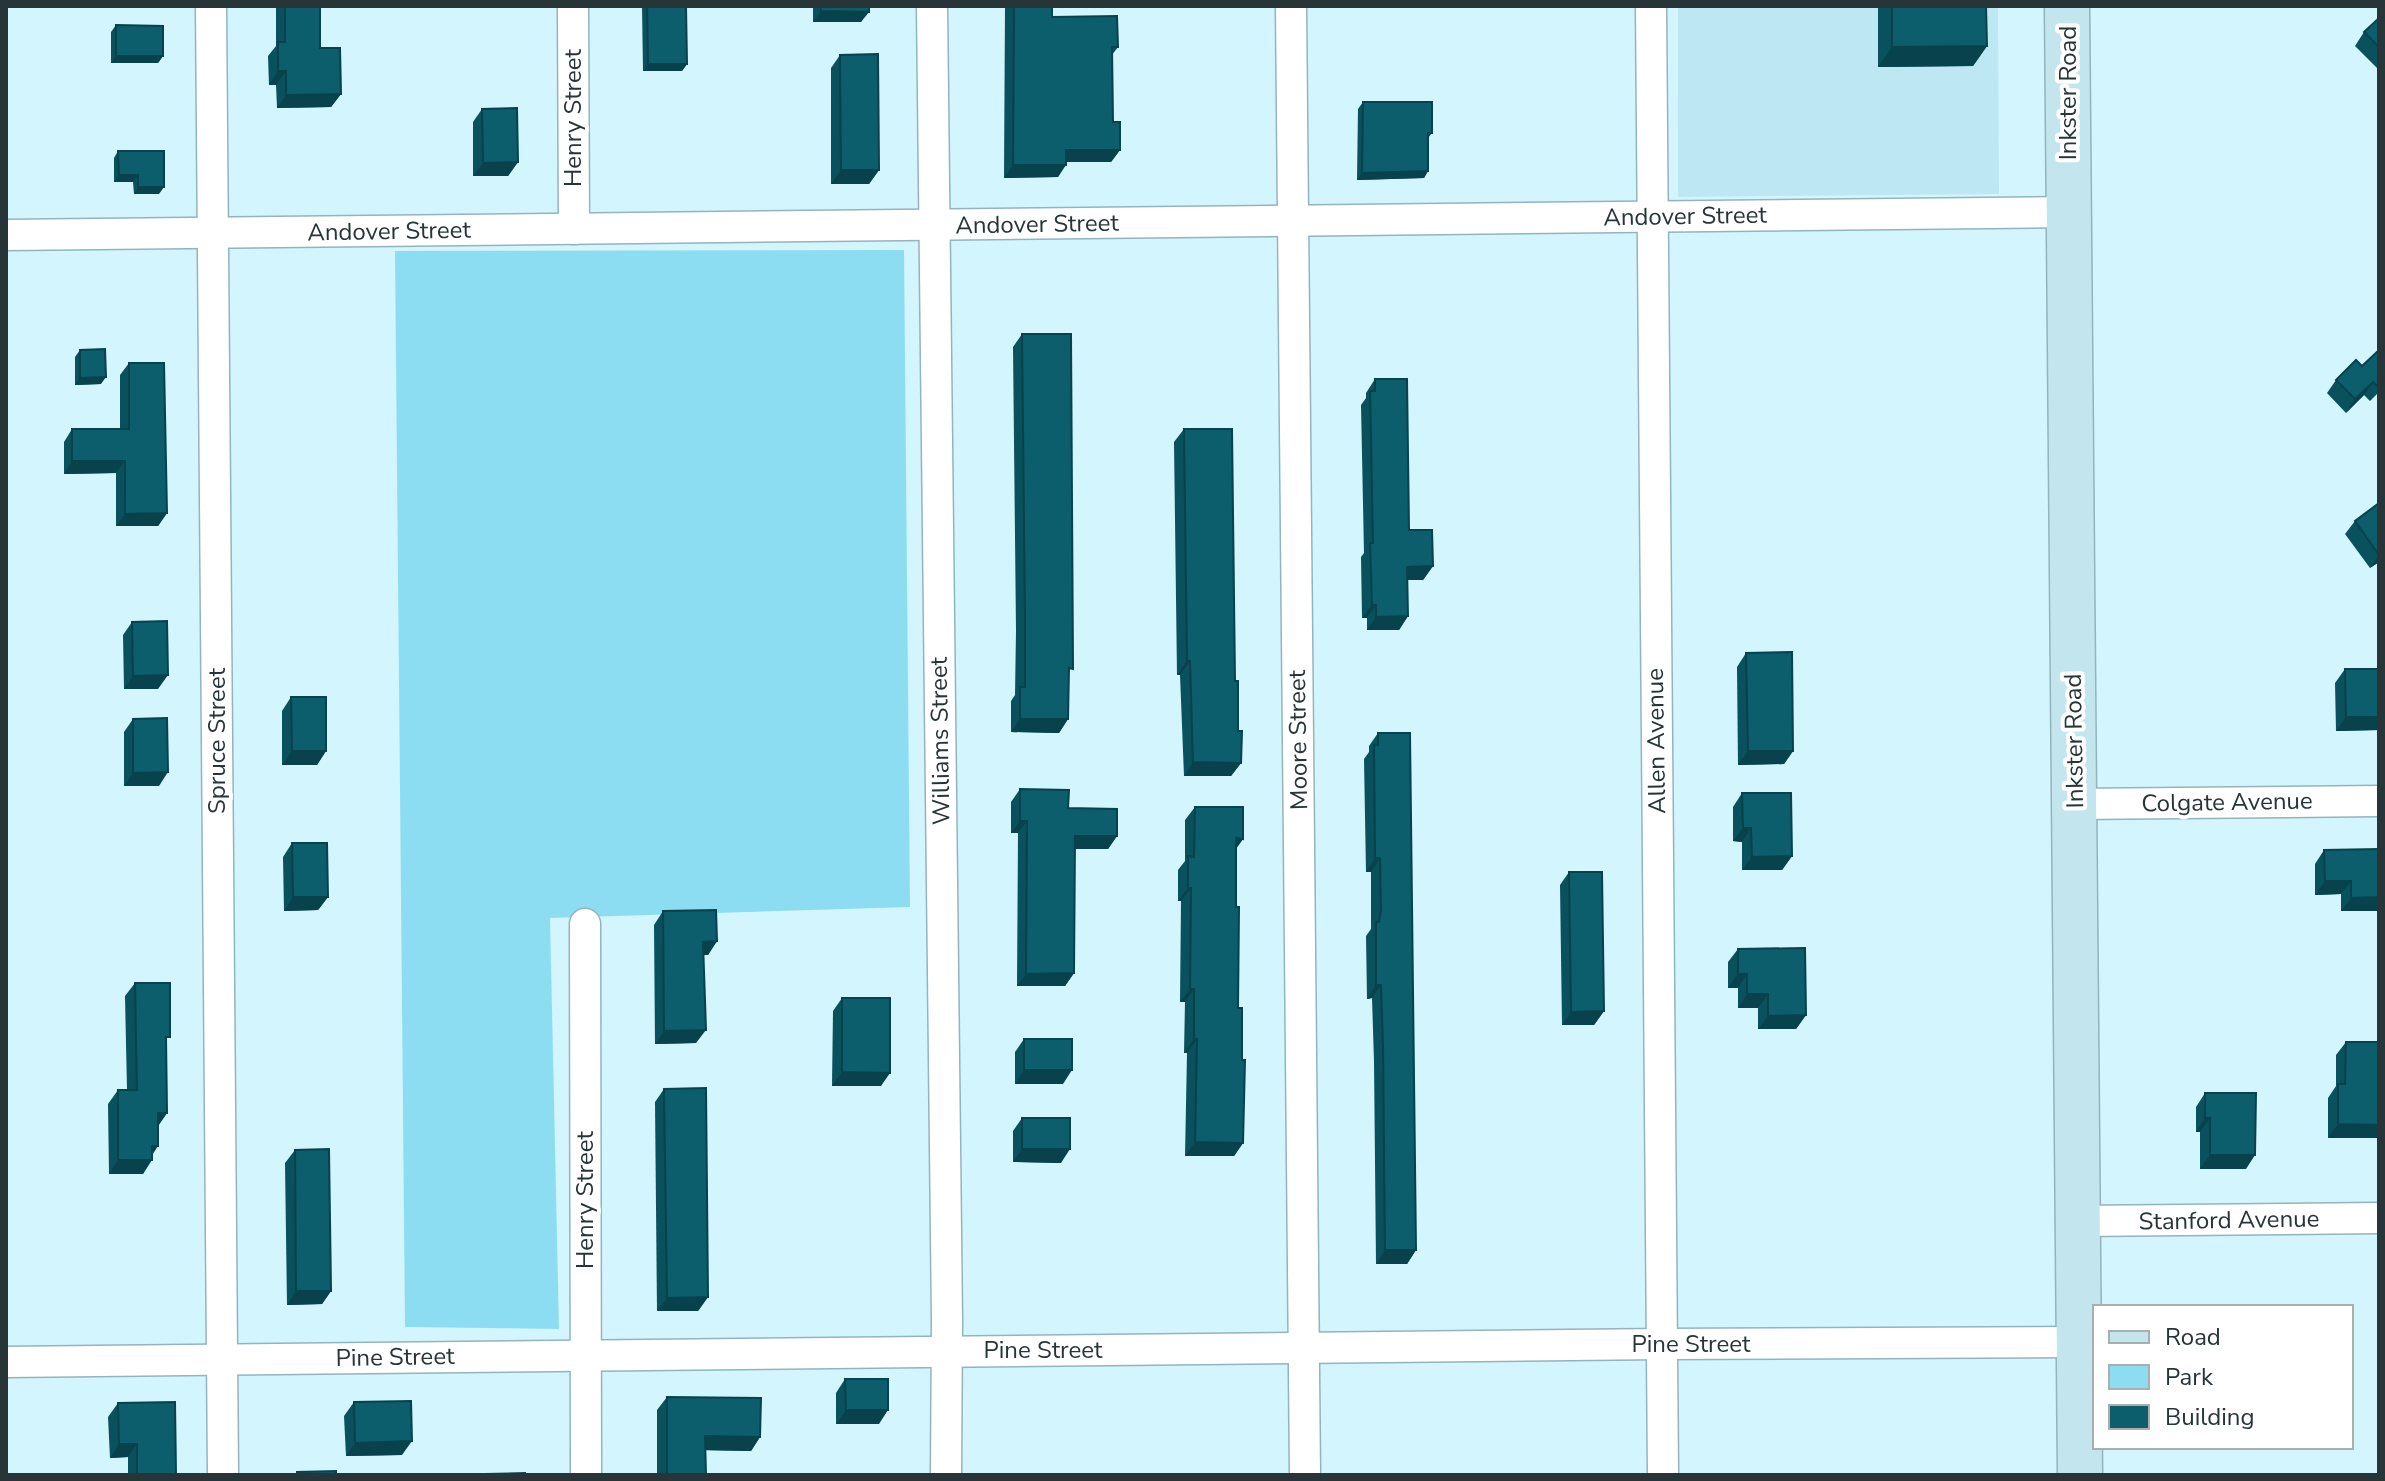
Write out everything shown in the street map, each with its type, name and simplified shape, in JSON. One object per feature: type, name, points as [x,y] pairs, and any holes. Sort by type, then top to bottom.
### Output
[{"type":"main road","name":"Inkster Road","points":[[2067,6],[2080,1475]]},
{"type":"street","name":"Spruce Street","points":[[211,6],[223,1475]]},
{"type":"street","name":"Henry Street","points":[[573,6],[574,229]]},
{"type":"street","name":"Williams Street","points":[[932,6],[946,1475]]},
{"type":"street","name":"Moore Street","points":[[1291,6],[1305,1475]]},
{"type":"street","name":"Allen Avenue","points":[[1651,6],[1663,1475]]},
{"type":"street","name":"Andover Street","points":[[6,235],[2069,212]]},
{"type":"street","name":"Colgate Avenue","points":[[2074,804],[2379,801]]},
{"type":"street","name":"Henry Street","points":[[585,924],[586,1475]]},
{"type":"street","name":"Stanford Avenue","points":[[2078,1221],[2379,1218]]},
{"type":"street","name":"Pine Street","points":[[6,1362],[947,1350],[2079,1342]]},
{"type":"shaded area","points":[[1678,6],[1998,6],[1999,194],[1678,197]]},
{"type":"green space","points":[[904,250],[910,907],[550,918],[559,1329],[405,1327],[395,251]]},
{"type":"building","points":[[285,6],[320,6],[320,48],[340,48],[341,94],[286,95],[286,71],[278,71],[278,42],[285,42]]},
{"type":"building","points":[[647,6],[686,6],[687,64],[648,64]]},
{"type":"building","points":[[821,6],[869,6],[869,12],[821,11]]},
{"type":"building","points":[[1014,6],[1052,6],[1052,17],[1117,16],[1118,47],[1112,47],[1113,122],[1120,122],[1120,150],[1066,150],[1066,165],[1013,165]]},
{"type":"building","points":[[1892,6],[1986,6],[1987,46],[1892,47]]},
{"type":"building","points":[[2379,18],[2379,47],[2364,32]]},
{"type":"building","points":[[116,25],[163,26],[163,56],[116,56]]},
{"type":"building","points":[[878,54],[879,170],[841,170],[840,55]]},
{"type":"building","points":[[1363,102],[1432,102],[1428,171],[1362,173]]},
{"type":"building","points":[[517,108],[518,162],[483,163],[482,109]]},
{"type":"building","points":[[118,151],[164,151],[164,187],[138,187],[138,175],[119,175]]},
{"type":"building","points":[[1022,334],[1071,334],[1073,669],[1069,668],[1068,719],[1020,719],[1020,687],[1025,687]]},
{"type":"building","points":[[105,349],[106,377],[80,378],[80,350]]},
{"type":"building","points":[[2379,350],[2379,387],[2373,382],[2355,399],[2336,380],[2356,360],[2362,366]]},
{"type":"building","points":[[129,363],[164,363],[167,513],[125,514],[125,461],[72,461],[72,429],[129,429]]},
{"type":"building","points":[[1375,379],[1407,379],[1409,530],[1432,530],[1433,566],[1407,567],[1408,616],[1376,617],[1376,605],[1372,605],[1370,391],[1375,391]]},
{"type":"building","points":[[1184,429],[1232,429],[1235,681],[1238,681],[1238,731],[1242,731],[1241,763],[1193,762],[1190,661],[1187,661]]},
{"type":"building","points":[[2379,503],[2379,555],[2355,521]]},
{"type":"building","points":[[167,621],[168,675],[133,676],[132,622]]},
{"type":"building","points":[[1792,652],[1793,751],[1748,751],[1746,653]]},
{"type":"building","points":[[2345,669],[2379,669],[2379,717],[2346,717]]},
{"type":"building","points":[[291,697],[326,697],[326,751],[292,751]]},
{"type":"building","points":[[167,718],[168,772],[133,773],[133,719]]},
{"type":"building","points":[[1378,733],[1410,733],[1416,1250],[1385,1250],[1381,985],[1376,985],[1376,922],[1379,922],[1381,910],[1380,858],[1375,858],[1374,745],[1378,745]]},
{"type":"building","points":[[1020,789],[1069,790],[1068,808],[1117,809],[1117,836],[1075,836],[1074,973],[1026,974],[1027,821],[1020,821]]},
{"type":"building","points":[[1742,793],[1791,793],[1792,856],[1752,857],[1751,828],[1743,828]]},
{"type":"building","points":[[1195,807],[1243,807],[1243,839],[1236,838],[1236,907],[1239,907],[1238,1008],[1242,1008],[1242,1060],[1245,1060],[1243,1143],[1195,1142],[1197,1039],[1194,1039],[1194,989],[1190,989],[1191,888],[1188,888],[1188,856],[1194,857]]},
{"type":"building","points":[[292,843],[327,843],[328,897],[293,897]]},
{"type":"building","points":[[2379,849],[2379,897],[2351,898],[2351,881],[2325,881],[2324,850]]},
{"type":"building","points":[[1569,872],[1602,872],[1604,1011],[1571,1012]]},
{"type":"building","points":[[716,910],[717,941],[703,942],[706,1030],[664,1031],[663,911]]},
{"type":"building","points":[[1805,948],[1806,1015],[1768,1016],[1768,994],[1747,994],[1747,974],[1738,974],[1738,949]]},
{"type":"building","points":[[135,983],[170,983],[170,1037],[166,1037],[167,1113],[158,1113],[158,1146],[152,1146],[152,1160],[118,1160],[118,1090],[137,1090]]},
{"type":"building","points":[[842,998],[890,998],[890,1073],[842,1072]]},
{"type":"building","points":[[1024,1039],[1072,1039],[1072,1070],[1024,1070]]},
{"type":"building","points":[[2346,1042],[2379,1042],[2379,1125],[2338,1124],[2338,1084],[2345,1084]]},
{"type":"building","points":[[706,1088],[708,1297],[667,1298],[664,1089]]},
{"type":"building","points":[[2205,1093],[2256,1093],[2255,1155],[2210,1155],[2210,1118],[2205,1118]]},
{"type":"building","points":[[1022,1118],[1070,1118],[1070,1149],[1022,1149]]},
{"type":"building","points":[[329,1149],[331,1291],[296,1291],[295,1150]]},
{"type":"building","points":[[845,1379],[888,1379],[888,1410],[846,1410]]},
{"type":"building","points":[[667,1397],[761,1398],[760,1437],[705,1436],[706,1475],[667,1475]]},
{"type":"building","points":[[411,1401],[412,1441],[355,1443],[354,1402]]},
{"type":"building","points":[[175,1402],[176,1475],[137,1475],[137,1444],[119,1444],[118,1403]]},
{"type":"building","points":[[336,1471],[336,1475],[297,1475],[297,1472]]},
{"type":"building","points":[[486,1474],[525,1475],[486,1475]]}]
